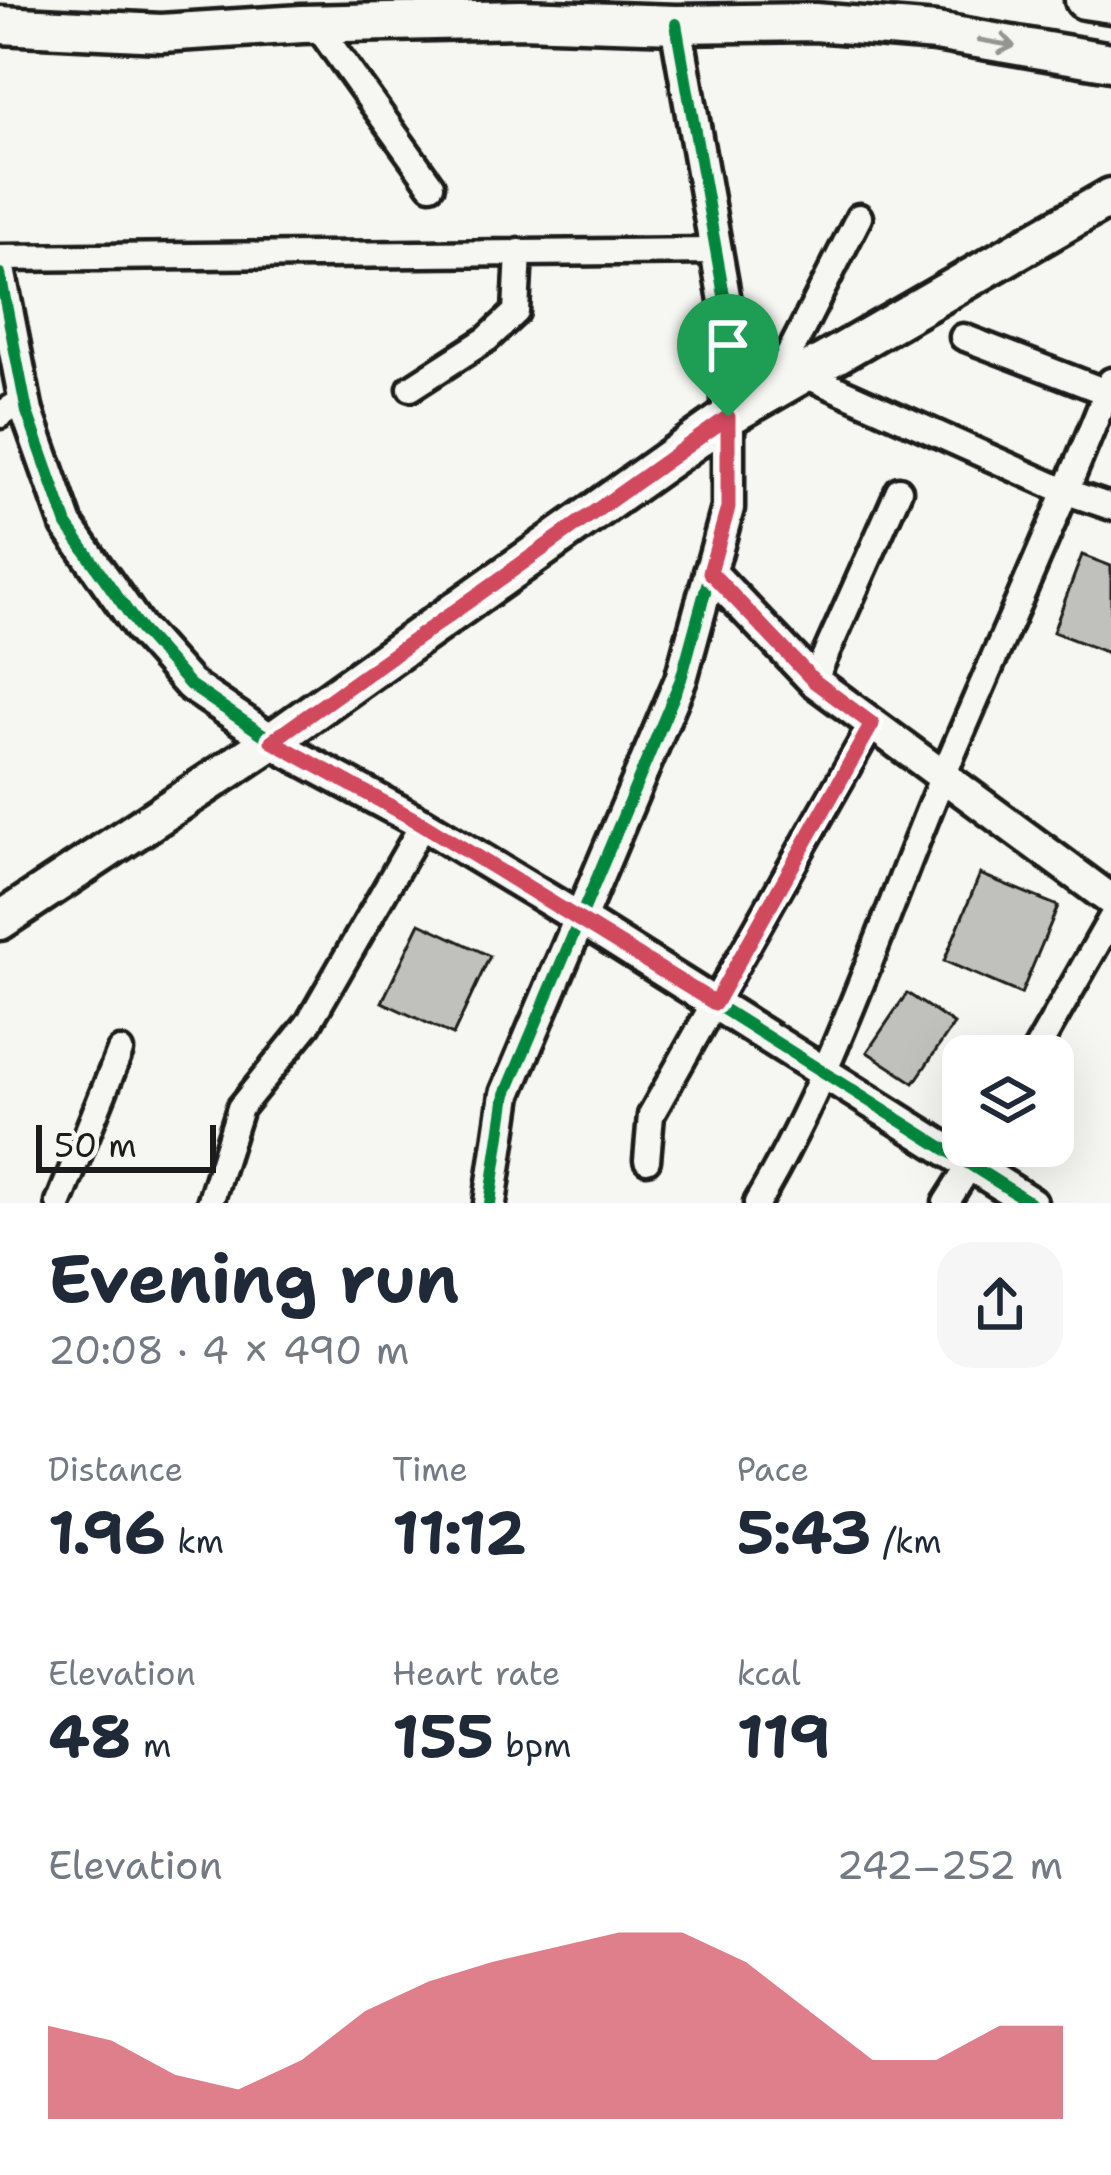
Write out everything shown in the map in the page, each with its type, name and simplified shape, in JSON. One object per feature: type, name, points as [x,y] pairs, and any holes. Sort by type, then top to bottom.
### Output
[{"type":"main road","points":[[1084,0],[1111,4]]},
{"type":"main road","points":[[0,25],[161,33],[315,23],[520,19],[814,22],[896,29],[1111,62]]},
{"type":"main road","points":[[0,921],[272,741],[728,417],[1111,196]]},
{"type":"street","points":[[315,23],[431,185]]},
{"type":"street","points":[[490,1203],[506,1094],[681,679],[728,508],[728,318],[676,24]]},
{"type":"street","points":[[769,394],[859,218]]},
{"type":"street","points":[[0,258],[716,250]]},
{"type":"street","points":[[411,388],[487,339],[516,312],[518,252]]},
{"type":"street","points":[[0,274],[8,404],[68,525],[140,629],[190,685],[272,741],[423,824],[824,1072],[942,1137]]},
{"type":"street","points":[[757,1203],[824,1072],[943,776],[1109,389],[963,337]]},
{"type":"street","points":[[802,374],[1067,492],[1111,507]]},
{"type":"street","points":[[814,681],[898,490]]},
{"type":"street","points":[[710,572],[814,681],[1111,900]]},
{"type":"street","points":[[647,1160],[651,1115],[872,724]]},
{"type":"street","points":[[210,1203],[240,1108],[308,1024],[423,824]]},
{"type":"street","points":[[1045,1035],[1111,919]]},
{"type":"street","points":[[58,1203],[120,1051]]},
{"type":"street","points":[[946,1203],[969,1167]]},
{"type":"street","points":[[989,1167],[1030,1203]]},
{"type":"building","points":[[1082,555],[1111,566],[1111,654],[1053,632]]},
{"type":"building","points":[[980,874],[1058,906],[1021,994],[944,961]]},
{"type":"building","points":[[420,923],[490,956],[453,1035],[382,1002]]},
{"type":"building","points":[[907,993],[954,1024],[942,1035],[914,1083],[867,1052]]},
{"type":"cycle path","points":[[490,1203],[506,1094],[681,679],[728,508],[728,318],[676,24]]},
{"type":"cycle path","points":[[0,274],[27,412],[67,525],[140,629],[190,685],[289,752],[423,824],[582,920],[1031,1203]]},
{"type":"route","points":[[728,417],[728,508],[710,572],[814,681],[872,724],[715,1003],[423,824],[272,741],[728,417]]}]
